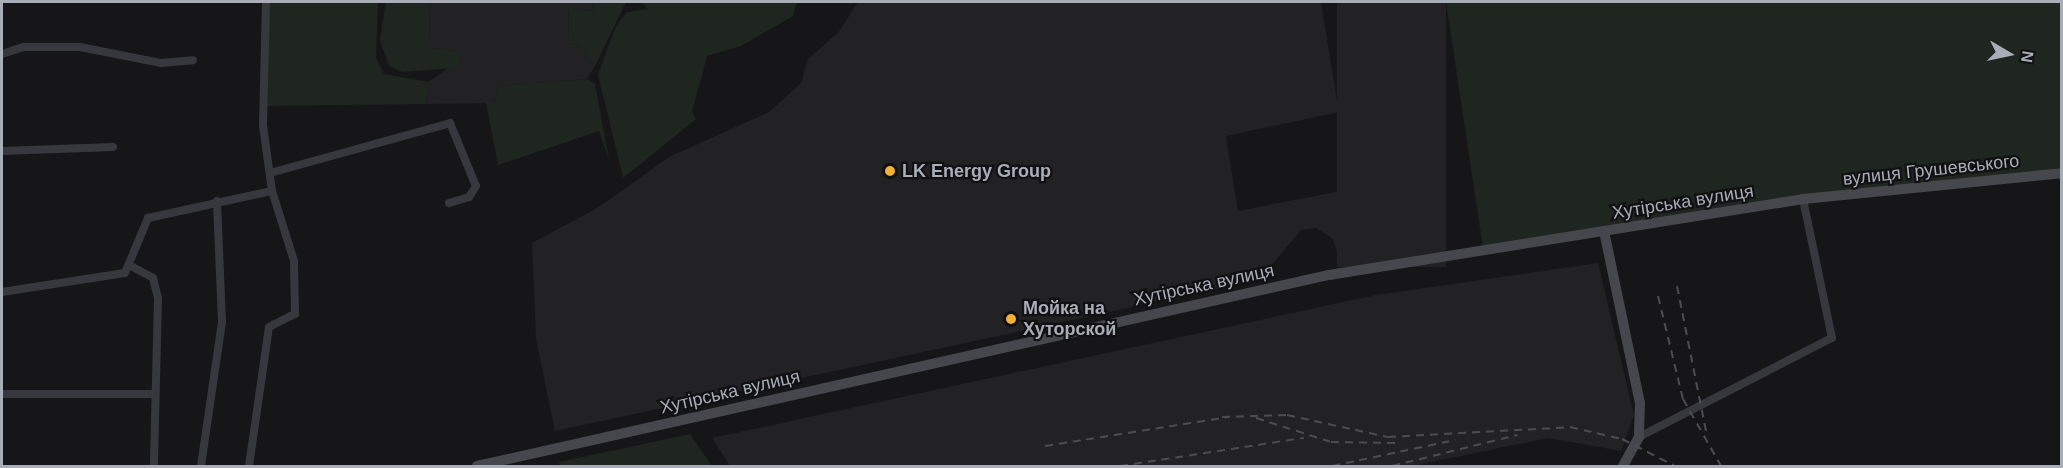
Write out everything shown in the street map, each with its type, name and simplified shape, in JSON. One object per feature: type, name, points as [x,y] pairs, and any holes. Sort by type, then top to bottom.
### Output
[{"type":"main road","name":"вулиця Грушевського","points":[[1803,199],[2061,173]]},
{"type":"main road","name":"Хутірська вулиця","points":[[477,466],[1329,275],[1803,199]]},
{"type":"main road","points":[[1604,231],[1640,403],[1639,437],[1623,466]]},
{"type":"street","points":[[249,466],[269,327],[296,314],[294,261],[272,191],[263,125],[266,2]]},
{"type":"street","points":[[2,54],[24,47],[80,47],[160,63],[193,60]]},
{"type":"street","points":[[270,173],[450,123],[476,186],[469,197],[449,203]]},
{"type":"street","points":[[2,151],[113,147]]},
{"type":"street","points":[[2,292],[125,273],[148,218],[217,201],[272,191]]},
{"type":"street","points":[[1639,437],[1832,338],[1803,199]]},
{"type":"street","points":[[201,466],[222,322],[217,201]]},
{"type":"street","points":[[129,265],[153,278],[158,298],[153,394],[154,466]]},
{"type":"street","points":[[2,394],[153,394]]},
{"type":"shaded area","points":[[270,2],[378,2],[376,58],[384,74],[428,82],[426,104],[265,106]]},
{"type":"shaded area","points":[[386,2],[429,2],[430,48],[456,51],[460,60],[454,68],[402,72],[389,66],[380,40]]},
{"type":"shaded area","points":[[429,2],[594,2],[593,11],[569,9],[568,43],[577,44],[595,66],[587,79],[498,86],[495,103],[426,104],[428,82],[460,60],[455,51],[430,48]]},
{"type":"shaded area","points":[[594,2],[626,2],[595,66],[577,44],[568,43],[569,9],[593,11]]},
{"type":"shaded area","points":[[641,2],[797,2],[793,16],[741,46],[707,56],[692,112],[696,119],[623,178],[598,74],[616,26],[627,12],[648,9]]},
{"type":"shaded area","points":[[858,2],[1321,2],[1339,112],[1226,136],[1238,211],[1351,189],[1359,257],[1355,263],[1338,253],[1332,238],[1316,228],[1301,230],[1259,280],[555,431],[536,339],[532,243],[599,207],[669,157],[769,112],[801,83],[808,59],[838,33]]},
{"type":"shaded area","points":[[1337,2],[1446,2],[1446,267],[1337,267]]},
{"type":"shaded area","points":[[1446,2],[2061,2],[2061,171],[1857,193],[1483,248]]},
{"type":"shaded area","points":[[587,79],[595,84],[609,159],[599,131],[498,165],[486,103],[495,103],[498,86]]},
{"type":"shaded area","points":[[1598,263],[1634,415],[1621,451],[1548,438],[1412,466],[730,466],[712,438],[1376,295]]},
{"type":"shaded area","points":[[690,434],[712,466],[560,466],[559,462]]},
{"type":"railway","points":[[1677,286],[1707,436]]},
{"type":"railway","points":[[1658,296],[1683,399],[1721,466]]},
{"type":"railway","points":[[1222,417],[1287,415],[1388,437],[1570,427],[1622,439],[1675,466]]},
{"type":"railway","points":[[1045,446],[1229,417]]},
{"type":"railway","points":[[1256,418],[1331,442],[1396,443]]},
{"type":"railway","points":[[1392,466],[1517,435]]},
{"type":"railway","points":[[1120,466],[1304,438]]},
{"type":"railway","points":[[1332,466],[1455,440]]},
{"type":"place","name":"LK Energy Group","points":[[890,171]]},
{"type":"place","name":"Мойка на Хуторской","points":[[1011,319]]}]
